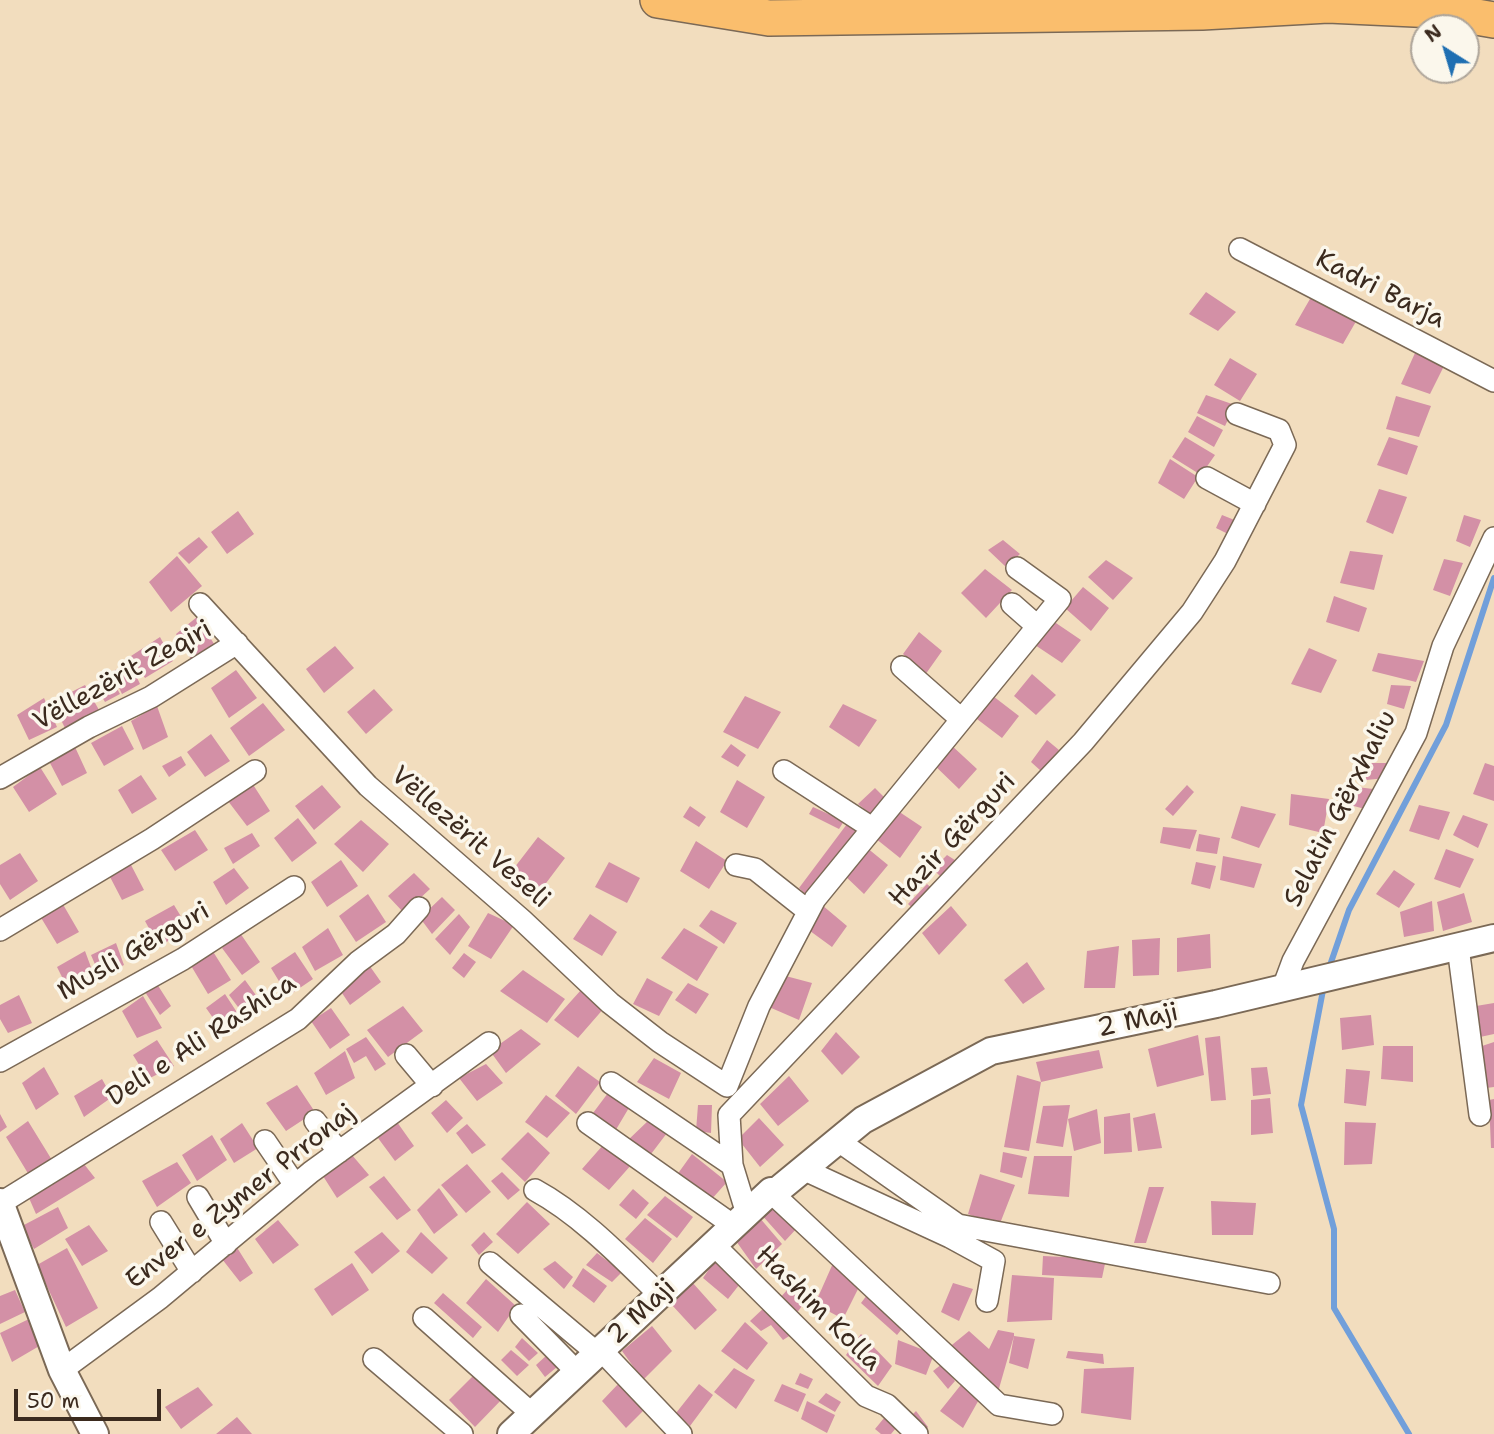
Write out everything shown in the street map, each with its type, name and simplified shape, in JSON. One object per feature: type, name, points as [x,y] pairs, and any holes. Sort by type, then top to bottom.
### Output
[{"type":"highway","points":[[658,0],[769,18],[1202,12],[1328,5],[1436,10],[1494,20]]},
{"type":"street","name":"Kadri Barja","points":[[1240,249],[1494,381]]},
{"type":"street","name":"Hazir Gërguri","points":[[729,1115],[1083,742],[1192,612],[1255,505],[1285,445],[1279,430],[1237,414]]},
{"type":"street","points":[[1207,478],[1255,505]]},
{"type":"street","name":"Selatin Gërxhaliu","points":[[1295,985],[1293,961],[1416,733],[1443,646],[1494,538]]},
{"type":"street","points":[[741,1220],[732,1165],[727,1086],[759,1006],[808,911],[872,828],[1059,599],[1017,568]]},
{"type":"street","name":"Vëllezërit Veseli","points":[[200,604],[368,786],[522,920],[610,1003],[660,1042],[727,1086]]},
{"type":"street","points":[[1012,604],[1037,626]]},
{"type":"street","name":"Vëllezërit Zeqiri","points":[[0,778],[89,727],[151,697],[237,643]]},
{"type":"street","points":[[902,667],[961,719]]},
{"type":"street","points":[[0,930],[152,839],[255,771]]},
{"type":"street","points":[[784,771],[872,828]]},
{"type":"street","points":[[736,865],[755,869],[808,911]]},
{"type":"street","name":"Musli Gërguri","points":[[0,1061],[183,959],[294,887]]},
{"type":"street","name":"Deli e Ali Rashica","points":[[0,1202],[298,1019],[358,962],[396,934],[419,908]]},
{"type":"street","name":"2 Maji","points":[[511,1434],[771,1191],[773,1194],[805,1170],[863,1119],[991,1051],[1353,973],[1494,938]]},
{"type":"street","points":[[1458,947],[1480,1115]]},
{"type":"street","name":"Enver e Zymer Prronaj","points":[[62,1370],[191,1272],[295,1185],[489,1043]]},
{"type":"street","points":[[405,1055],[432,1086]]},
{"type":"street","points":[[611,1083],[732,1165]]},
{"type":"street","points":[[315,1121],[340,1152]]},
{"type":"street","points":[[588,1124],[741,1220]]},
{"type":"street","points":[[837,1140],[958,1224],[1269,1283]]},
{"type":"street","points":[[265,1141],[295,1185]]},
{"type":"street","points":[[805,1170],[950,1237],[994,1261],[987,1301]]},
{"type":"street","points":[[534,1190],[549,1198],[622,1259],[660,1295]]},
{"type":"street","points":[[773,1194],[999,1405],[1052,1414]]},
{"type":"street","points":[[198,1197],[226,1244]]},
{"type":"street","points":[[0,1202],[62,1370],[95,1434]]},
{"type":"street","points":[[161,1222],[191,1272]]},
{"type":"street","name":"Hashim Kolla","points":[[715,1246],[866,1396],[887,1405],[917,1434]]},
{"type":"street","points":[[490,1263],[600,1352],[681,1434]]},
{"type":"street","points":[[521,1315],[578,1373]]},
{"type":"street","points":[[425,1318],[531,1413]]},
{"type":"street","points":[[374,1359],[462,1434]]},
{"type":"building","points":[[1206,292],[1236,312],[1218,331],[1189,314]]},
{"type":"building","points":[[1314,292],[1362,311],[1343,344],[1295,325]]},
{"type":"building","points":[[1415,353],[1444,366],[1430,394],[1401,384]]},
{"type":"building","points":[[1230,358],[1257,374],[1240,401],[1214,385]]},
{"type":"building","points":[[1206,395],[1235,405],[1225,426],[1197,413]]},
{"type":"building","points":[[1396,396],[1431,406],[1419,437],[1386,429]]},
{"type":"building","points":[[1197,416],[1223,430],[1214,447],[1188,432]]},
{"type":"building","points":[[1185,437],[1215,455],[1201,475],[1172,457]]},
{"type":"building","points":[[1389,437],[1418,446],[1407,475],[1377,465]]},
{"type":"building","points":[[1170,459],[1198,477],[1184,499],[1158,483]]},
{"type":"building","points":[[1379,489],[1407,497],[1393,534],[1366,522]]},
{"type":"building","points":[[238,511],[254,534],[227,554],[211,532]]},
{"type":"building","points":[[1222,515],[1237,521],[1228,534],[1216,528]]},
{"type":"building","points":[[1464,515],[1481,520],[1470,547],[1456,541]]},
{"type":"building","points":[[199,537],[208,547],[189,564],[178,553]]},
{"type":"building","points":[[1003,540],[1020,554],[1006,567],[988,550]]},
{"type":"building","points":[[1350,551],[1383,555],[1374,590],[1340,583]]},
{"type":"building","points":[[177,556],[202,586],[171,612],[149,582]]},
{"type":"building","points":[[1444,559],[1463,563],[1450,596],[1433,590]]},
{"type":"building","points":[[1106,560],[1133,578],[1113,600],[1088,577]]},
{"type":"building","points":[[985,569],[1012,590],[986,618],[961,593]]},
{"type":"building","points":[[1083,587],[1109,608],[1091,631],[1065,608]]},
{"type":"building","points":[[1334,596],[1367,608],[1359,632],[1326,622]]},
{"type":"building","points":[[197,617],[216,647],[192,661],[176,634]]},
{"type":"building","points":[[1053,621],[1081,640],[1062,663],[1032,643]]},
{"type":"building","points":[[919,632],[942,651],[925,675],[903,654]]},
{"type":"building","points":[[160,637],[173,661],[145,678],[131,656]]},
{"type":"building","points":[[335,646],[354,668],[324,693],[306,669]]},
{"type":"building","points":[[1309,648],[1337,660],[1321,693],[1291,684]]},
{"type":"building","points":[[1378,653],[1424,661],[1416,682],[1372,671]]},
{"type":"building","points":[[130,663],[140,684],[122,694],[111,672]]},
{"type":"building","points":[[236,670],[257,698],[229,718],[211,688]]},
{"type":"building","points":[[109,674],[120,694],[105,702],[94,683]]},
{"type":"building","points":[[1032,674],[1056,695],[1036,715],[1014,696]]},
{"type":"building","points":[[85,685],[99,710],[65,728],[52,702]]},
{"type":"building","points":[[1391,685],[1411,686],[1404,709],[1387,704]]},
{"type":"building","points":[[374,689],[393,710],[366,734],[347,712]]},
{"type":"building","points":[[989,693],[1019,716],[1002,738],[973,716]]},
{"type":"building","points":[[745,696],[781,712],[758,749],[723,732]]},
{"type":"building","points":[[44,698],[57,727],[29,740],[17,715]]},
{"type":"building","points":[[263,703],[285,730],[249,756],[230,728]]},
{"type":"building","points":[[843,704],[877,720],[859,747],[829,727]]},
{"type":"building","points":[[157,706],[168,737],[143,750],[131,721]]},
{"type":"building","points":[[122,726],[134,749],[104,766],[91,743]]},
{"type":"building","points":[[211,734],[230,761],[205,777],[187,752]]},
{"type":"building","points":[[1047,740],[1059,750],[1041,771],[1031,762]]},
{"type":"building","points":[[731,744],[746,755],[738,767],[721,757]]},
{"type":"building","points":[[950,744],[977,769],[959,789],[931,762]]},
{"type":"building","points":[[75,747],[87,773],[62,786],[50,763]]},
{"type":"building","points":[[181,756],[186,765],[169,777],[162,766]]},
{"type":"building","points":[[1366,763],[1388,763],[1387,778],[1366,780]]},
{"type":"building","points":[[1485,763],[1494,766],[1494,801],[1473,794]]},
{"type":"building","points":[[40,767],[57,794],[29,812],[13,787]]},
{"type":"building","points":[[141,775],[157,799],[132,814],[118,790]]},
{"type":"building","points":[[737,780],[765,797],[747,828],[720,812]]},
{"type":"building","points":[[252,783],[270,811],[247,826],[228,801]]},
{"type":"building","points":[[322,785],[341,807],[314,830],[295,806]]},
{"type":"building","points":[[1187,785],[1194,792],[1173,816],[1165,809]]},
{"type":"building","points":[[1357,787],[1373,789],[1365,809],[1350,805]]},
{"type":"building","points":[[875,788],[886,799],[872,815],[858,804]]},
{"type":"building","points":[[1291,794],[1329,799],[1323,833],[1289,825]]},
{"type":"building","points":[[1419,805],[1450,812],[1439,840],[1409,831]]},
{"type":"building","points":[[690,806],[706,817],[699,827],[683,817]]},
{"type":"building","points":[[1241,806],[1276,814],[1259,848],[1231,838]]},
{"type":"building","points":[[813,807],[844,821],[839,829],[809,814]]},
{"type":"building","points":[[895,809],[922,827],[900,858],[875,838]]},
{"type":"building","points":[[1463,815],[1488,824],[1478,848],[1453,835]]},
{"type":"building","points":[[298,818],[317,843],[292,862],[274,838]]},
{"type":"building","points":[[361,820],[389,844],[363,872],[334,844]]},
{"type":"building","points":[[850,820],[861,827],[810,898],[799,888]]},
{"type":"building","points":[[1163,827],[1197,830],[1190,849],[1160,843]]},
{"type":"building","points":[[195,830],[208,850],[175,871],[161,850]]},
{"type":"building","points":[[252,833],[260,846],[233,864],[224,848]]},
{"type":"building","points":[[1199,834],[1220,838],[1217,854],[1196,851]]},
{"type":"building","points":[[538,837],[565,858],[537,895],[511,872]]},
{"type":"building","points":[[696,841],[727,861],[709,889],[680,871]]},
{"type":"building","points":[[866,847],[888,865],[864,894],[843,874]]},
{"type":"building","points":[[1446,849],[1474,859],[1460,888],[1434,879]]},
{"type":"building","points":[[20,853],[38,881],[10,900],[0,884],[0,865]]},
{"type":"building","points":[[947,855],[958,862],[944,880],[933,869]]},
{"type":"building","points":[[1223,856],[1262,864],[1254,888],[1220,880]]},
{"type":"building","points":[[341,860],[358,886],[327,907],[311,882]]},
{"type":"building","points":[[609,862],[640,878],[627,903],[595,887]]},
{"type":"building","points":[[1196,862],[1216,866],[1210,889],[1191,884]]},
{"type":"building","points":[[130,863],[144,890],[122,900],[109,875]]},
{"type":"building","points":[[234,868],[249,888],[226,905],[213,882]]},
{"type":"building","points":[[1394,870],[1415,884],[1399,908],[1376,894]]},
{"type":"building","points":[[414,873],[430,889],[404,913],[388,896]]},
{"type":"building","points":[[927,884],[936,892],[917,912],[908,904]]},
{"type":"building","points":[[1464,893],[1472,922],[1443,931],[1437,902]]},
{"type":"building","points":[[368,894],[386,922],[356,942],[339,916]]},
{"type":"building","points":[[442,897],[455,910],[432,934],[420,918]]},
{"type":"building","points":[[61,901],[79,932],[57,944],[40,916]]},
{"type":"building","points":[[1432,901],[1434,931],[1404,937],[1400,912]]},
{"type":"building","points":[[174,905],[188,928],[159,947],[145,921]]},
{"type":"building","points":[[822,905],[847,926],[832,947],[806,928]]},
{"type":"building","points":[[951,906],[967,925],[939,955],[922,933]]},
{"type":"building","points":[[711,910],[737,923],[724,944],[699,926]]},
{"type":"building","points":[[488,913],[514,925],[491,959],[468,946]]},
{"type":"building","points":[[459,914],[470,927],[450,955],[435,939]]},
{"type":"building","points":[[590,914],[617,932],[602,956],[573,939]]},
{"type":"building","points":[[328,928],[343,955],[315,971],[302,947]]},
{"type":"building","points":[[684,928],[718,947],[697,981],[661,958]]},
{"type":"building","points":[[240,933],[260,962],[242,975],[222,948]]},
{"type":"building","points":[[1210,934],[1211,968],[1177,972],[1177,938]]},
{"type":"building","points":[[1160,938],[1159,975],[1133,976],[1132,940]]},
{"type":"building","points":[[116,943],[124,965],[100,976],[91,955]]},
{"type":"building","points":[[1119,946],[1115,988],[1084,988],[1087,951]]},
{"type":"building","points":[[212,950],[231,980],[208,994],[190,964]]},
{"type":"building","points":[[85,951],[95,978],[70,993],[57,967]]},
{"type":"building","points":[[295,952],[313,979],[288,996],[271,968]]},
{"type":"building","points":[[464,953],[476,962],[464,978],[452,968]]},
{"type":"building","points":[[1027,962],[1045,989],[1023,1004],[1004,980]]},
{"type":"building","points":[[369,965],[381,982],[350,1005],[338,987]]},
{"type":"building","points":[[523,970],[565,999],[547,1023],[500,991]]},
{"type":"building","points":[[782,975],[812,983],[799,1020],[769,1007]]},
{"type":"building","points":[[647,978],[673,992],[659,1016],[633,1004]]},
{"type":"building","points":[[245,980],[263,1005],[247,1019],[229,995]]},
{"type":"building","points":[[688,983],[709,994],[696,1014],[675,1000]]},
{"type":"building","points":[[157,984],[171,1006],[160,1015],[145,992]]},
{"type":"building","points":[[581,990],[605,1007],[578,1038],[554,1020]]},
{"type":"building","points":[[225,994],[242,1020],[223,1032],[206,1008]]},
{"type":"building","points":[[19,995],[32,1023],[8,1033],[0,1019],[0,1005]]},
{"type":"building","points":[[143,996],[162,1028],[137,1038],[122,1011]]},
{"type":"building","points":[[1494,1003],[1494,1034],[1480,1037],[1476,1006]]},
{"type":"building","points":[[403,1006],[423,1031],[388,1057],[367,1030]]},
{"type":"building","points":[[331,1008],[350,1035],[330,1049],[311,1021]]},
{"type":"building","points":[[1371,1015],[1374,1045],[1342,1050],[1340,1018]]},
{"type":"building","points":[[521,1029],[541,1044],[506,1073],[490,1051]]},
{"type":"building","points":[[836,1032],[860,1057],[842,1075],[821,1051]]},
{"type":"building","points":[[1198,1035],[1204,1075],[1157,1087],[1148,1049]]},
{"type":"building","points":[[1220,1036],[1226,1100],[1211,1101],[1205,1038]]},
{"type":"building","points":[[366,1037],[386,1064],[375,1071],[366,1056],[354,1063],[346,1049]]},
{"type":"building","points":[[157,1040],[174,1066],[148,1079],[133,1055]]},
{"type":"building","points":[[1494,1042],[1494,1087],[1486,1088],[1482,1046]]},
{"type":"building","points":[[1383,1046],[1413,1046],[1413,1082],[1381,1079]]},
{"type":"building","points":[[1099,1050],[1103,1068],[1041,1082],[1036,1062]]},
{"type":"building","points":[[345,1051],[355,1078],[326,1095],[314,1073]]},
{"type":"building","points":[[654,1058],[681,1073],[669,1099],[637,1082]]},
{"type":"building","points":[[486,1064],[503,1083],[477,1101],[459,1078]]},
{"type":"building","points":[[578,1066],[600,1082],[576,1114],[555,1096]]},
{"type":"building","points":[[44,1067],[59,1094],[36,1110],[22,1083]]},
{"type":"building","points":[[1267,1067],[1271,1094],[1253,1096],[1251,1068]]},
{"type":"building","points":[[1346,1069],[1370,1071],[1366,1106],[1344,1103]]},
{"type":"building","points":[[1017,1075],[1041,1082],[1029,1151],[1004,1147]]},
{"type":"building","points":[[789,1076],[809,1101],[778,1126],[760,1104]]},
{"type":"building","points":[[102,1079],[112,1097],[84,1117],[74,1096]]},
{"type":"building","points":[[297,1085],[315,1112],[286,1131],[266,1103]]},
{"type":"building","points":[[608,1093],[630,1106],[614,1133],[590,1117]]},
{"type":"building","points":[[546,1095],[570,1113],[547,1138],[525,1122]]},
{"type":"building","points":[[1270,1098],[1273,1133],[1251,1135],[1251,1100]]},
{"type":"building","points":[[1494,1099],[1494,1148],[1491,1148],[1489,1100]]},
{"type":"building","points":[[446,1100],[463,1118],[447,1133],[431,1113]]},
{"type":"building","points":[[698,1105],[712,1105],[711,1133],[696,1131]]},
{"type":"building","points":[[1070,1105],[1063,1147],[1036,1143],[1043,1106]]},
{"type":"building","points":[[1097,1109],[1101,1143],[1074,1151],[1068,1119]]},
{"type":"building","points":[[1130,1113],[1132,1152],[1104,1154],[1104,1117]]},
{"type":"building","points":[[1155,1113],[1162,1148],[1138,1151],[1133,1118]]},
{"type":"building","points":[[0,1114],[7,1127],[0,1132]]},
{"type":"building","points":[[759,1118],[784,1145],[760,1167],[738,1139]]},
{"type":"building","points":[[650,1119],[667,1133],[648,1158],[626,1142]]},
{"type":"building","points":[[28,1121],[55,1165],[32,1180],[6,1137]]},
{"type":"building","points":[[397,1122],[414,1146],[395,1161],[378,1138]]},
{"type":"building","points":[[1345,1122],[1376,1123],[1372,1164],[1344,1165]]},
{"type":"building","points":[[242,1123],[258,1148],[234,1163],[220,1139]]},
{"type":"building","points":[[467,1124],[486,1145],[472,1154],[456,1133]]},
{"type":"building","points":[[528,1132],[550,1153],[525,1182],[501,1159]]},
{"type":"building","points":[[212,1135],[227,1160],[197,1181],[182,1155]]},
{"type":"building","points":[[604,1144],[632,1164],[609,1190],[582,1169]]},
{"type":"building","points":[[1003,1152],[1027,1157],[1022,1178],[1000,1172]]},
{"type":"building","points":[[692,1154],[727,1182],[710,1201],[674,1179]]},
{"type":"building","points":[[352,1155],[369,1175],[337,1198],[323,1176]]},
{"type":"building","points":[[1034,1156],[1072,1156],[1069,1197],[1028,1194]]},
{"type":"building","points":[[177,1162],[191,1183],[157,1207],[142,1181]]},
{"type":"building","points":[[84,1164],[95,1178],[36,1214],[29,1198]]},
{"type":"building","points":[[467,1164],[491,1192],[466,1213],[441,1185]]},
{"type":"building","points":[[502,1172],[520,1190],[508,1200],[491,1181]]},
{"type":"building","points":[[980,1174],[1015,1185],[999,1226],[968,1214]]},
{"type":"building","points":[[384,1176],[411,1210],[397,1220],[369,1187]]},
{"type":"building","points":[[1149,1187],[1164,1187],[1146,1243],[1134,1243]]},
{"type":"building","points":[[439,1188],[458,1215],[434,1234],[417,1210]]},
{"type":"building","points":[[633,1189],[649,1203],[636,1219],[619,1205]]},
{"type":"building","points":[[665,1196],[693,1217],[677,1238],[647,1215]]},
{"type":"building","points":[[772,1200],[798,1227],[785,1241],[760,1213]]},
{"type":"building","points":[[1211,1201],[1256,1203],[1253,1235],[1212,1235]]},
{"type":"building","points":[[527,1202],[550,1224],[518,1254],[496,1234]]},
{"type":"building","points":[[58,1207],[68,1228],[34,1249],[22,1226]]},
{"type":"building","points":[[759,1217],[782,1244],[756,1269],[736,1241]]},
{"type":"building","points":[[645,1218],[672,1239],[653,1263],[625,1239]]},
{"type":"building","points":[[278,1220],[299,1245],[273,1264],[255,1239]]},
{"type":"building","points":[[89,1225],[108,1251],[82,1266],[65,1239]]},
{"type":"building","points":[[382,1232],[400,1251],[372,1274],[354,1252]]},
{"type":"building","points":[[421,1232],[448,1258],[432,1274],[406,1252]]},
{"type":"building","points":[[484,1232],[493,1242],[479,1255],[471,1245]]},
{"type":"building","points":[[236,1246],[253,1273],[240,1282],[222,1259]]},
{"type":"building","points":[[67,1248],[98,1308],[66,1327],[37,1265]]},
{"type":"building","points":[[597,1253],[622,1272],[612,1282],[586,1265]]},
{"type":"building","points":[[1043,1256],[1106,1259],[1102,1278],[1042,1275]]},
{"type":"building","points":[[716,1259],[743,1280],[728,1299],[703,1278]]},
{"type":"building","points":[[555,1261],[573,1277],[564,1289],[543,1269]]},
{"type":"building","points":[[834,1261],[862,1281],[843,1319],[815,1304]]},
{"type":"building","points":[[352,1263],[369,1290],[332,1316],[314,1289]]},
{"type":"building","points":[[583,1268],[607,1286],[594,1303],[572,1286]]},
{"type":"building","points":[[1012,1275],[1054,1278],[1052,1320],[1007,1322]]},
{"type":"building","points":[[486,1279],[516,1306],[498,1332],[466,1303]]},
{"type":"building","points":[[796,1280],[811,1294],[796,1314],[779,1299]]},
{"type":"building","points":[[692,1282],[717,1310],[695,1330],[671,1304]]},
{"type":"building","points":[[953,1283],[973,1289],[959,1321],[941,1312]]},
{"type":"building","points":[[15,1290],[25,1312],[0,1324],[0,1296]]},
{"type":"building","points":[[870,1291],[905,1325],[897,1335],[861,1303]]},
{"type":"building","points":[[443,1293],[482,1327],[473,1338],[434,1303]]},
{"type":"building","points":[[767,1305],[797,1331],[783,1340],[771,1325],[761,1331],[750,1321]]},
{"type":"building","points":[[29,1319],[41,1345],[12,1362],[0,1333]]},
{"type":"building","points":[[745,1322],[768,1343],[747,1370],[721,1351]]},
{"type":"building","points":[[652,1326],[672,1351],[643,1380],[622,1351]]},
{"type":"building","points":[[998,1330],[1014,1333],[1014,1336],[998,1392],[947,1349],[969,1331],[989,1349]]},
{"type":"building","points":[[861,1334],[892,1366],[878,1386],[846,1355]]},
{"type":"building","points":[[1014,1336],[1035,1339],[1028,1369],[1009,1363]]},
{"type":"building","points":[[522,1338],[538,1353],[529,1361],[515,1347]]},
{"type":"building","points":[[898,1340],[934,1354],[926,1375],[895,1364]]},
{"type":"building","points":[[511,1350],[529,1365],[517,1376],[501,1360]]},
{"type":"building","points":[[1068,1351],[1103,1354],[1104,1364],[1066,1358]]},
{"type":"building","points":[[547,1355],[557,1367],[545,1377],[536,1365]]},
{"type":"building","points":[[942,1364],[955,1381],[948,1389],[933,1371]]},
{"type":"building","points":[[1134,1367],[1131,1420],[1081,1413],[1084,1369]]},
{"type":"building","points":[[734,1368],[755,1380],[736,1409],[714,1392]]},
{"type":"building","points":[[477,1372],[506,1395],[475,1427],[449,1400]]},
{"type":"building","points":[[800,1373],[813,1379],[808,1389],[795,1384]]},
{"type":"building","points":[[964,1381],[981,1396],[963,1428],[940,1411]]},
{"type":"building","points":[[620,1382],[645,1409],[626,1428],[602,1401]]},
{"type":"building","points":[[699,1384],[713,1395],[690,1426],[676,1413]]},
{"type":"building","points":[[782,1384],[806,1394],[798,1412],[774,1401]]},
{"type":"building","points":[[198,1387],[213,1405],[181,1429],[165,1407]]},
{"type":"building","points":[[826,1393],[841,1402],[835,1412],[818,1402]]},
{"type":"building","points":[[807,1401],[835,1415],[827,1433],[801,1419]]},
{"type":"building","points":[[916,1411],[928,1427],[922,1433],[909,1418]]},
{"type":"building","points":[[889,1412],[901,1422],[891,1434],[881,1434],[875,1429]]},
{"type":"building","points":[[237,1417],[252,1434],[216,1434]]},
{"type":"waterway","points":[[1328,971],[1349,910],[1446,725],[1494,578]]},
{"type":"waterway","points":[[1324,985],[1301,1105],[1334,1229],[1334,1308],[1409,1434]]}]
